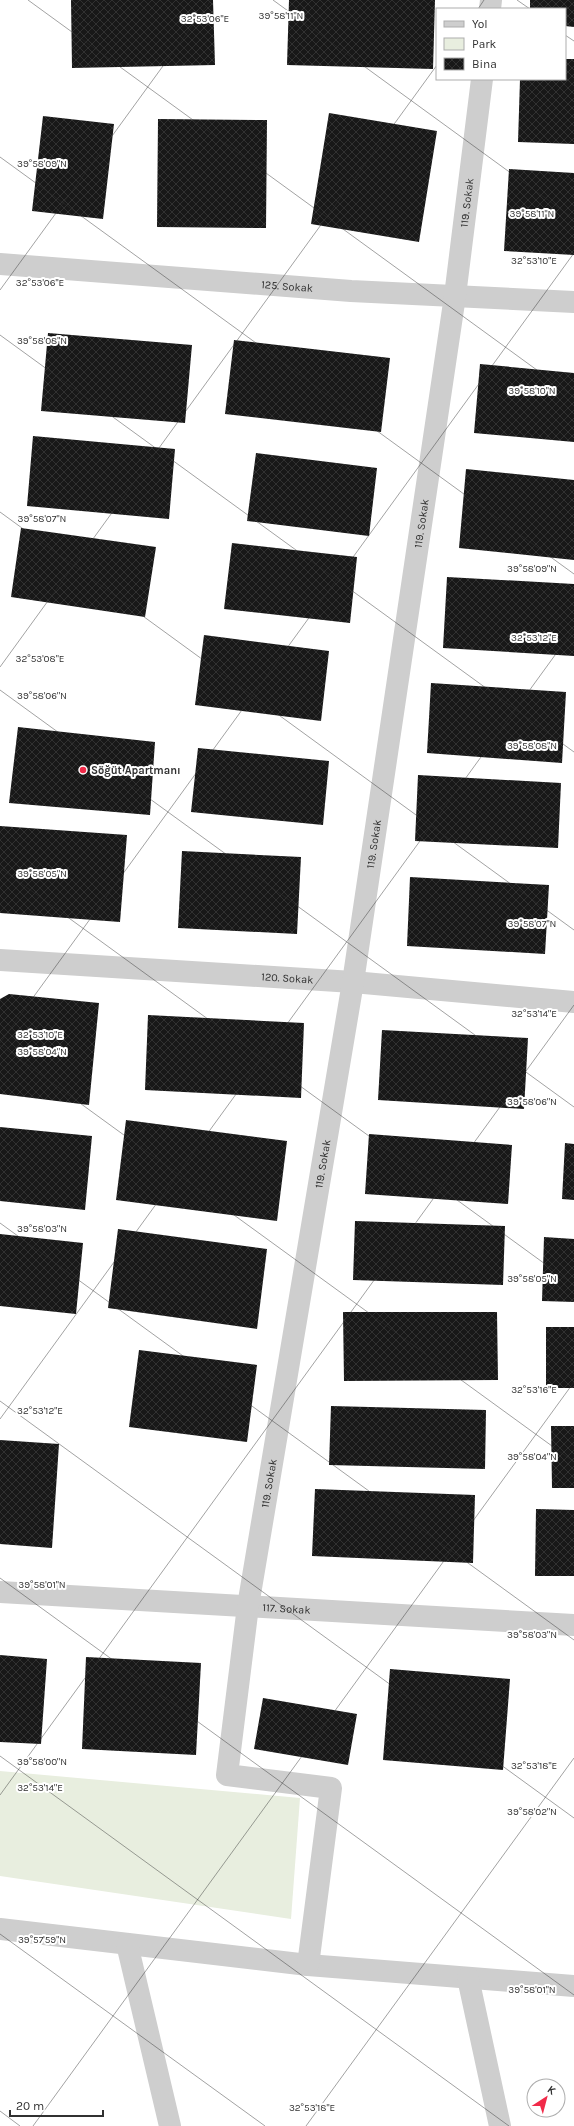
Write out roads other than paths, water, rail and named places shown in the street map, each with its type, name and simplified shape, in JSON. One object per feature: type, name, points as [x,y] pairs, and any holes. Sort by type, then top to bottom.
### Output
[{"type":"street","name":"119. Sokak","points":[[308,1965],[331,1788],[227,1774],[248,1606],[353,982],[455,296],[482,80]]},
{"type":"street","name":"125. Sokak","points":[[0,264],[351,291],[574,302]]},
{"type":"street","name":"120. Sokak","points":[[0,960],[353,982],[574,1002]]},
{"type":"street","name":"117. Sokak","points":[[0,1592],[574,1625]]},
{"type":"street","points":[[0,1929],[308,1965],[574,1986]]},
{"type":"street","points":[[127,1944],[170,2126]]},
{"type":"street","points":[[468,1978],[500,2126]]},
{"type":"place","name":"Söğüt Apartmanı","points":[[83,770]]}]
